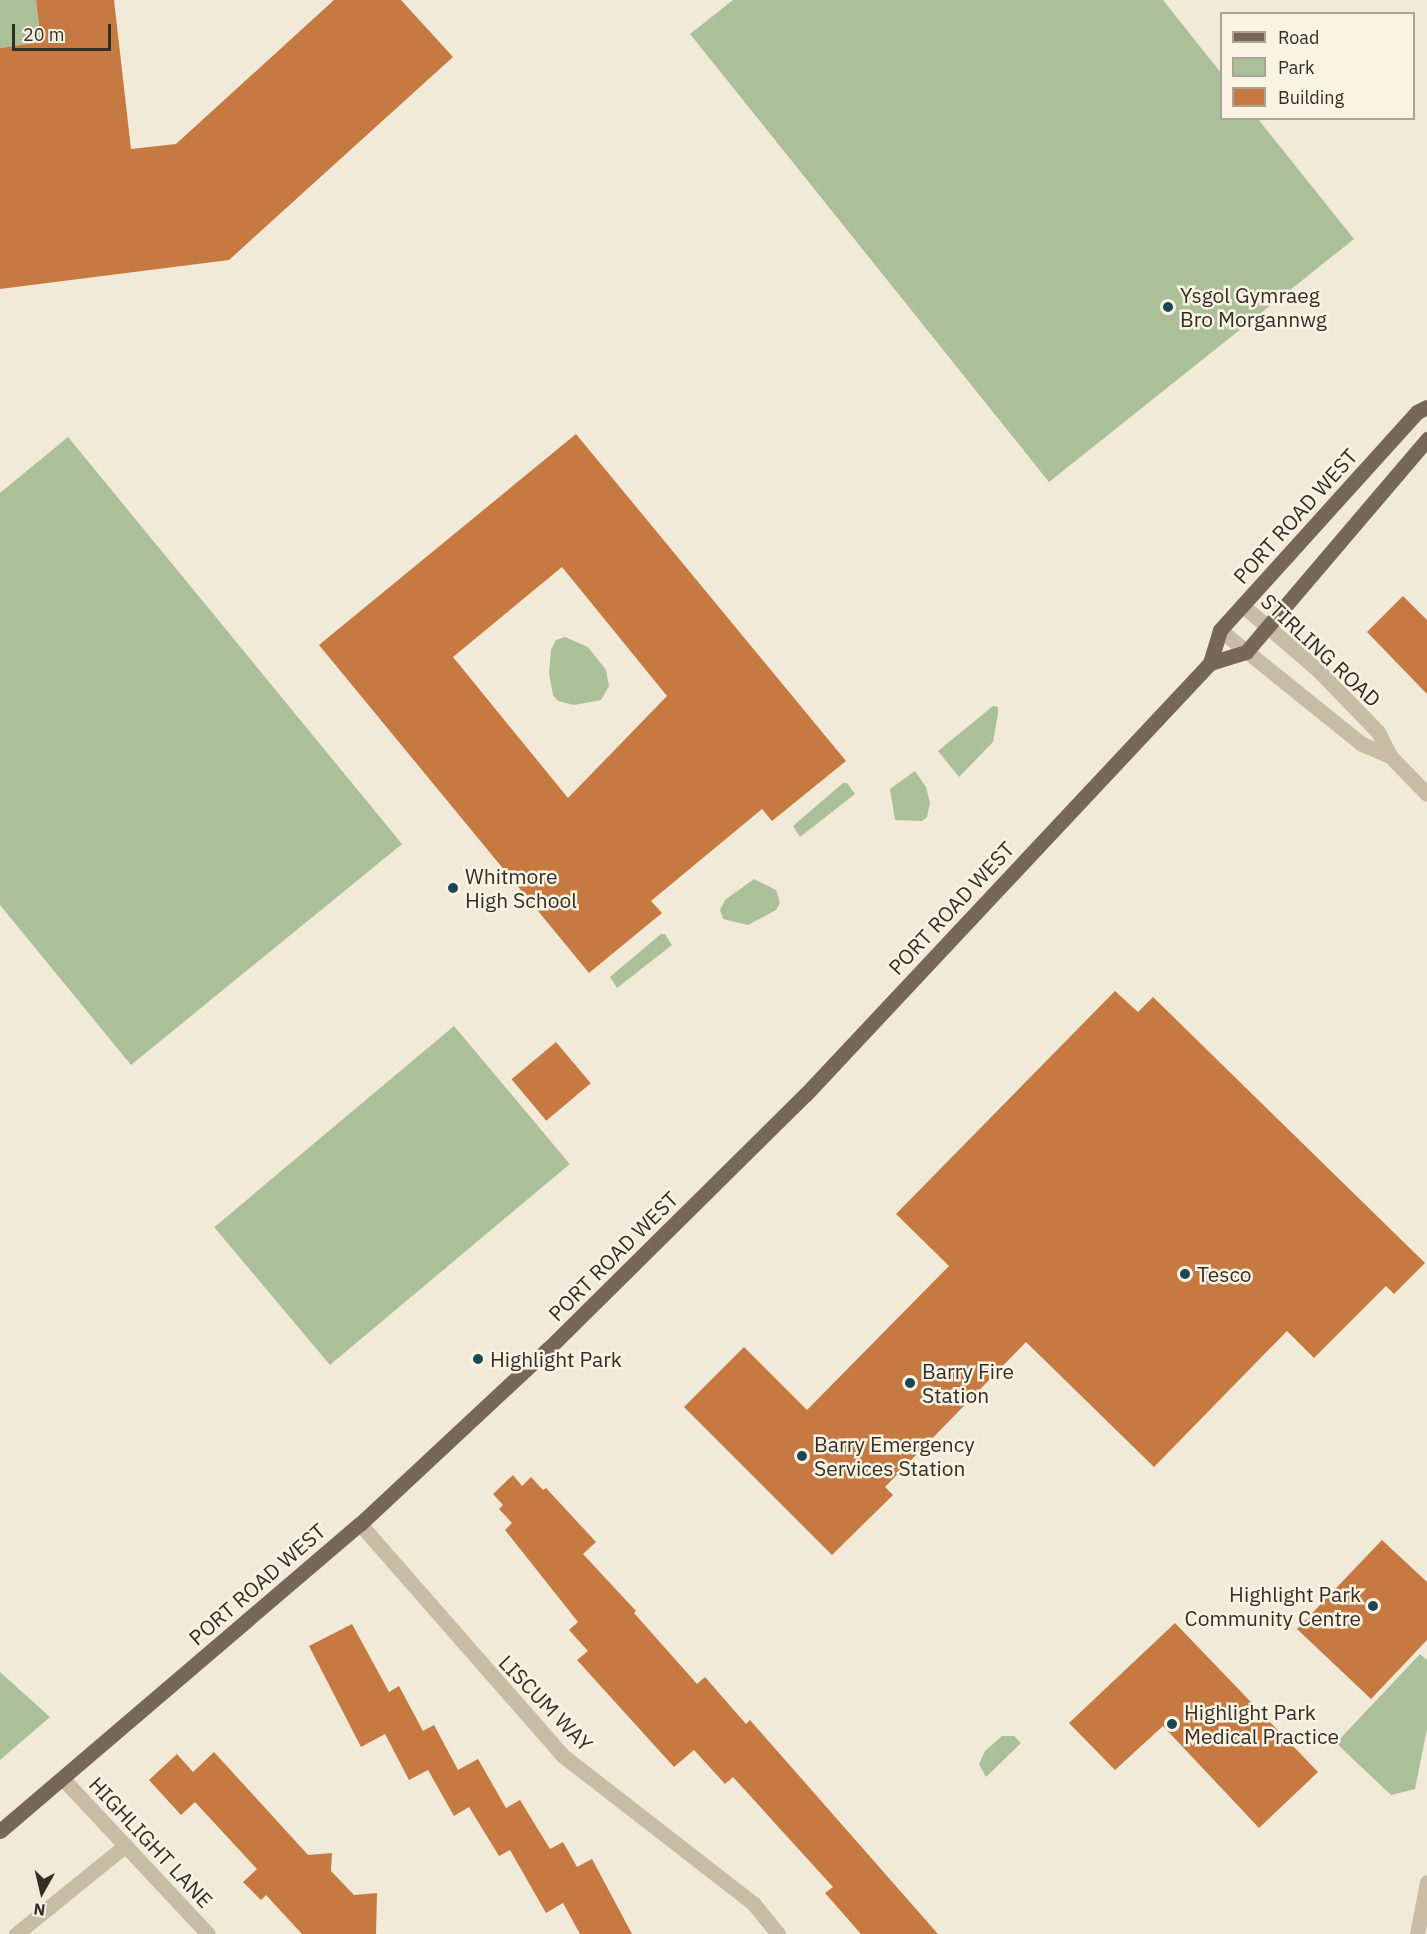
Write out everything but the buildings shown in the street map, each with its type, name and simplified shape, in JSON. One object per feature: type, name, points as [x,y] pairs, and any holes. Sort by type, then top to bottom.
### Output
[{"type":"main road","name":"PORT ROAD WEST","points":[[0,1831],[360,1524],[549,1348],[806,1094],[1210,663],[1220,630],[1417,412],[1427,407]]},
{"type":"main road","points":[[1246,652],[1427,439]]},
{"type":"main road","name":"PORT ROAD WEST","points":[[1210,663],[1246,652]]},
{"type":"street","name":"STIRLING ROAD","points":[[1242,605],[1318,670],[1378,732],[1390,756],[1427,794]]},
{"type":"street","name":"STIRLING ROAD","points":[[1220,630],[1362,744],[1390,756]]},
{"type":"street","name":"LISCUM WAY","points":[[360,1524],[562,1755],[753,1903],[778,1934]]},
{"type":"street","name":"HIGHLIGHT LANE","points":[[63,1779],[208,1934]]},
{"type":"street","points":[[16,1934],[126,1845]]},
{"type":"street","points":[[1418,1934],[1427,1882]]},
{"type":"green space","points":[[0,0],[36,0],[41,42],[0,48]]},
{"type":"green space","name":"Ysgol Gymraeg Bro Morgannwg","points":[[733,0],[1163,0],[1220,72],[1220,120],[1259,120],[1354,239],[1049,482],[690,34]]},
{"type":"green space","points":[[68,437],[402,844],[131,1065],[0,905],[0,493]]},
{"type":"green space","points":[[565,637],[588,647],[606,670],[609,686],[601,700],[574,705],[558,701],[553,695],[549,673],[551,650],[556,640]]},
{"type":"green space","points":[[993,706],[998,707],[998,714],[993,742],[959,777],[938,751]]},
{"type":"green space","points":[[915,771],[926,787],[930,803],[927,817],[922,821],[895,820],[890,789]]},
{"type":"green space","points":[[843,783],[847,783],[855,794],[800,837],[793,826]]},
{"type":"green space","points":[[754,879],[776,890],[780,903],[776,910],[748,925],[723,919],[720,910],[725,900]]},
{"type":"green space","points":[[661,934],[665,934],[672,945],[617,988],[610,977]]},
{"type":"green space","points":[[454,1026],[570,1164],[330,1365],[214,1227]]},
{"type":"green space","points":[[1420,1654],[1427,1660],[1427,1729],[1415,1789],[1391,1795],[1336,1743]]},
{"type":"green space","points":[[0,1672],[50,1717],[0,1760]]},
{"type":"green space","points":[[1002,1736],[1014,1736],[1021,1743],[986,1777],[979,1764],[985,1751]]},
{"type":"place","name":"Ysgol Gymraeg Bro Morgannwg","points":[[1168,307]]},
{"type":"place","name":"Whitmore High School","points":[[453,888]]},
{"type":"place","name":"Tesco","points":[[1185,1274]]},
{"type":"place","name":"Highlight Park","points":[[478,1359]]},
{"type":"place","name":"Barry Fire Station","points":[[910,1383]]},
{"type":"place","name":"Barry Emergency Services Station","points":[[802,1456]]},
{"type":"place","name":"Highlight Park Community Centre","points":[[1373,1606]]},
{"type":"place","name":"Highlight Park Medical Practice","points":[[1172,1724]]}]
